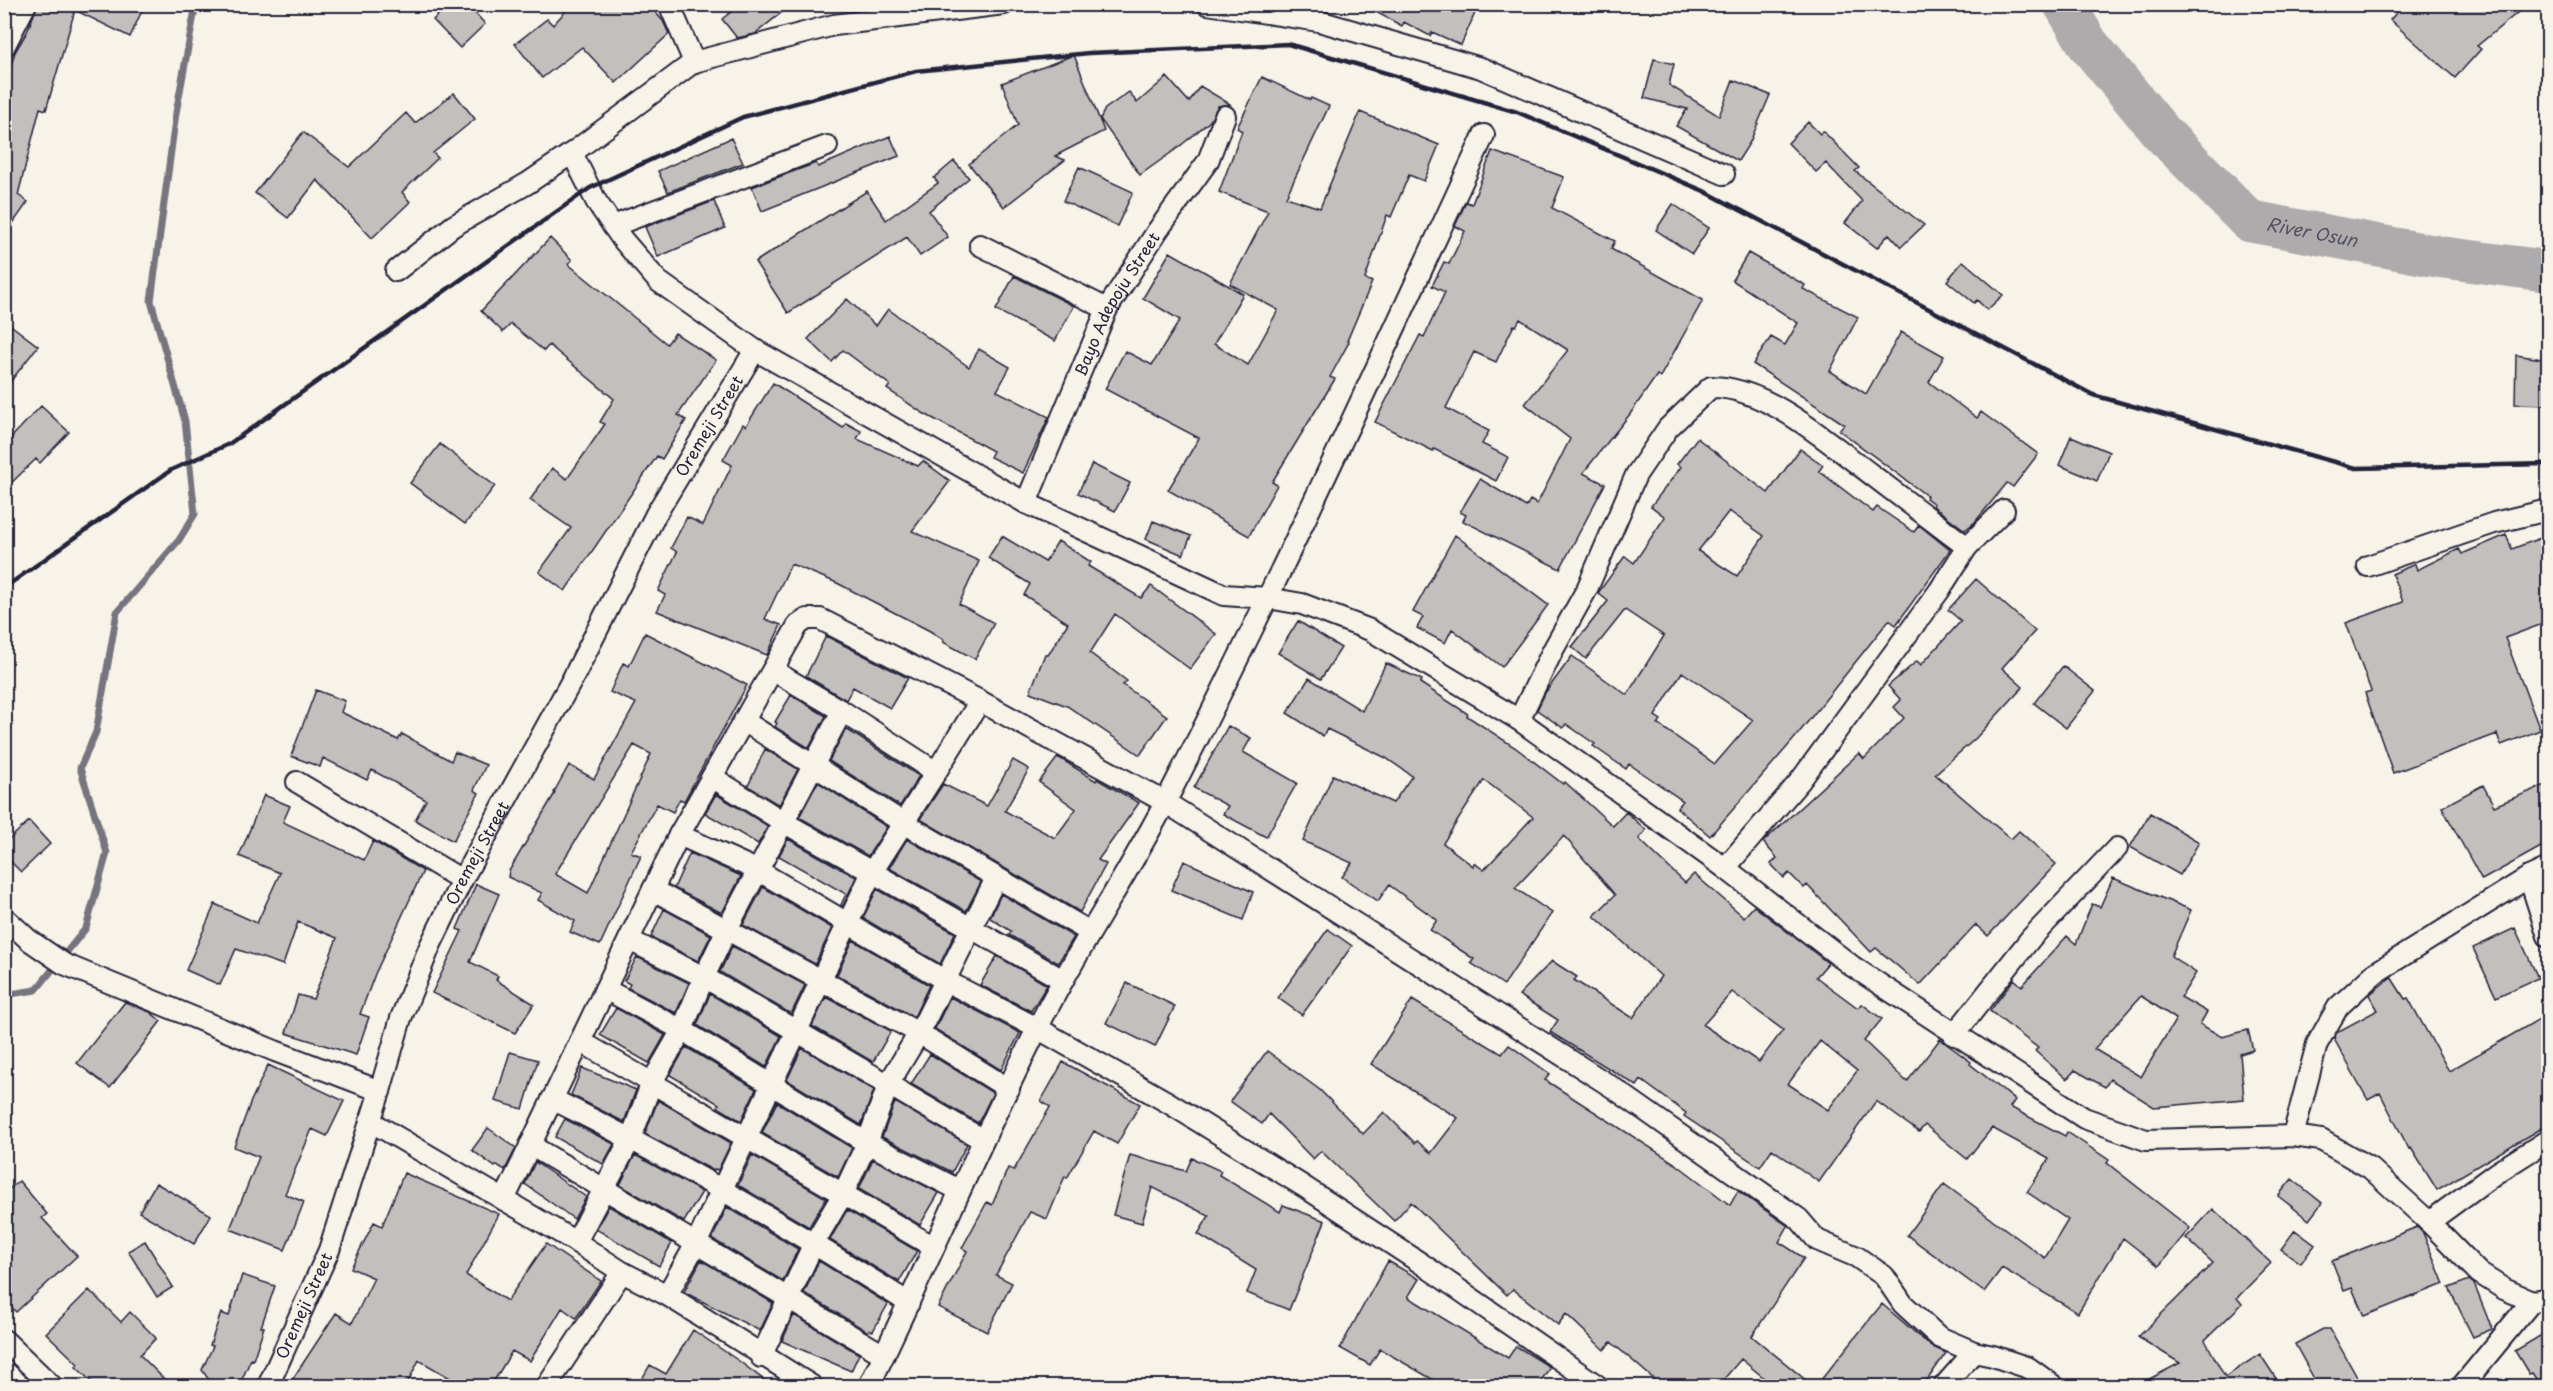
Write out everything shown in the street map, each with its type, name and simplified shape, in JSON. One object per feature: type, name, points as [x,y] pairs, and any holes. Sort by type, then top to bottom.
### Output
[{"type":"street","points":[[4,47],[26,4]]},
{"type":"street","points":[[669,4],[694,62]]},
{"type":"street","points":[[396,271],[453,226],[528,183],[572,153],[694,62],[834,25],[1004,4]]},
{"type":"street","points":[[1207,4],[1318,21],[1481,68],[1724,174]]},
{"type":"street","name":"Bayo Adepoju Street","points":[[1026,503],[1107,309],[1158,230],[1208,160],[1225,116]]},
{"type":"street","points":[[869,1386],[1037,1028],[1165,802],[1268,598],[1484,135]]},
{"type":"street","points":[[613,226],[827,146]]},
{"type":"street","points":[[572,153],[596,201],[658,282],[755,350],[1026,503],[1224,594],[1302,604],[1370,630],[1519,720],[1725,868],[1852,966],[1954,1035],[2084,1118],[2146,1140],[2293,1136],[2320,1140],[2370,1168],[2430,1222],[2479,1273],[2504,1289],[2540,1300],[2462,1386]]},
{"type":"street","points":[[980,245],[1107,309]]},
{"type":"street","name":"Oremeji Street","points":[[268,1386],[329,1250],[401,1018],[430,946],[462,880],[572,680],[656,514],[755,350]]},
{"type":"street","points":[[1519,720],[1553,650],[1587,589],[1636,475],[1668,428],[1711,387],[1725,387],[1779,408],[1839,450],[1967,547]]},
{"type":"street","points":[[1725,868],[1800,781],[1939,591],[1967,547],[2004,510]]},
{"type":"street","points":[[2368,566],[2494,523],[2548,510]]},
{"type":"street","points":[[504,1200],[679,835],[798,625],[807,619],[820,619],[980,701],[1165,802],[1612,1087],[1791,1212],[1817,1240],[1857,1257],[1884,1276],[1903,1304],[1939,1337],[1974,1352],[2029,1368],[2054,1386]]},
{"type":"street","points":[[774,671],[842,711],[936,772]]},
{"type":"street","points":[[667,1295],[697,1242],[872,872],[980,701]]},
{"type":"street","points":[[576,1242],[631,1138],[652,1082],[682,1030],[727,929],[785,823],[842,711]]},
{"type":"street","points":[[744,721],[902,822],[1090,932]]},
{"type":"street","points":[[712,777],[785,823],[1063,980]]},
{"type":"street","points":[[297,782],[462,880]]},
{"type":"street","points":[[679,835],[759,871],[946,981],[1037,1028],[1169,1103],[1303,1186],[1422,1264],[1598,1386]]},
{"type":"street","points":[[1954,1035],[2031,938],[2117,848]]},
{"type":"street","points":[[2293,1136],[2317,1044],[2338,1008],[2375,973],[2548,868]]},
{"type":"street","points":[[761,1357],[814,1243],[843,1194],[867,1143],[889,1083],[919,1033],[996,878]]},
{"type":"street","points":[[2529,878],[2548,936]]},
{"type":"street","points":[[653,890],[919,1033],[1009,1089]]},
{"type":"street","points":[[4,917],[29,940],[64,964],[275,1051],[380,1091]]},
{"type":"street","points":[[629,940],[704,977],[983,1140]]},
{"type":"street","points":[[605,989],[682,1030],[867,1143],[959,1190]]},
{"type":"street","points":[[580,1041],[747,1136],[934,1247]]},
{"type":"street","points":[[552,1099],[631,1138],[721,1189],[814,1243],[909,1303]]},
{"type":"street","points":[[370,1121],[576,1242],[622,1272],[667,1295],[761,1357],[812,1386]]},
{"type":"street","points":[[2430,1222],[2496,1173],[2548,1140]]},
{"type":"street","points":[[531,1144],[884,1355]]},
{"type":"street","points":[[547,1386],[622,1272]]},
{"type":"street","points":[[4,1340],[52,1386]]},
{"type":"street","points":[[1944,1386],[1974,1352]]},
{"type":"building","points":[[38,4],[145,4],[130,37],[75,10],[46,110],[40,108],[18,195],[28,202],[4,236],[4,89],[15,52],[27,32]]},
{"type":"building","points":[[449,4],[467,4],[485,24],[460,48],[433,20]]},
{"type":"building","points":[[572,4],[648,4],[663,21],[669,34],[616,83],[582,47],[542,78],[515,44],[547,19],[553,25]]},
{"type":"building","points":[[741,4],[792,4],[755,34],[737,38],[722,19]]},
{"type":"building","points":[[1361,4],[1479,4],[1461,45],[1432,32],[1430,36],[1404,22],[1402,26]]},
{"type":"building","points":[[2404,4],[2528,4],[2477,46],[2481,49],[2455,78],[2390,20]]},
{"type":"building","points":[[1074,55],[1104,131],[1055,156],[1065,160],[1004,207],[969,164],[1018,125],[1002,83]]},
{"type":"building","points":[[1654,59],[1674,64],[1669,85],[1719,116],[1733,80],[1770,95],[1750,142],[1738,161],[1676,126],[1687,109],[1644,98]]},
{"type":"building","points":[[1167,77],[1189,102],[1200,86],[1230,104],[1218,106],[1210,121],[1140,175],[1100,119],[1105,109],[1129,92],[1137,103]]},
{"type":"building","points":[[1262,77],[1310,100],[1311,98],[1329,106],[1286,197],[1320,208],[1360,112],[1439,145],[1424,181],[1409,175],[1391,217],[1387,215],[1365,279],[1372,282],[1347,341],[1349,342],[1330,377],[1335,379],[1272,482],[1277,485],[1249,536],[1168,490],[1199,438],[1105,389],[1125,351],[1152,365],[1180,320],[1143,298],[1170,252],[1243,294],[1214,344],[1248,365],[1278,310],[1230,284],[1268,211],[1219,192],[1242,131],[1237,128]]},
{"type":"building","points":[[454,93],[475,119],[433,153],[438,158],[402,192],[410,202],[372,238],[317,180],[288,218],[255,193],[303,132],[349,167],[406,113],[415,123]]},
{"type":"building","points":[[1808,122],[1820,134],[1823,131],[1859,168],[1855,171],[1924,225],[1901,247],[1889,234],[1877,248],[1845,223],[1862,201],[1826,163],[1816,172],[1788,143]]},
{"type":"building","points":[[890,136],[899,156],[762,211],[752,187],[816,163],[818,167]]},
{"type":"building","points":[[731,138],[743,163],[668,192],[658,171]]},
{"type":"building","points":[[1492,151],[1564,177],[1552,208],[1615,241],[1611,249],[1703,300],[1660,377],[1657,375],[1630,414],[1583,473],[1605,484],[1560,569],[1463,521],[1466,515],[1460,512],[1480,479],[1526,507],[1530,500],[1537,504],[1570,439],[1525,404],[1568,350],[1520,319],[1516,326],[1514,325],[1496,362],[1474,352],[1446,408],[1489,431],[1482,444],[1508,457],[1496,481],[1375,422],[1420,335],[1424,337],[1445,292],[1432,286],[1444,262],[1449,264],[1465,231],[1455,226],[1466,202],[1472,204]]},
{"type":"building","points":[[954,161],[969,178],[929,211],[948,237],[920,256],[907,237],[788,313],[755,262],[867,191],[886,220],[938,183],[934,178]]},
{"type":"building","points":[[1079,167],[1133,192],[1117,226],[1063,201]]},
{"type":"building","points":[[714,201],[725,228],[658,257],[645,227]]},
{"type":"building","points":[[1673,204],[1709,228],[1692,254],[1656,230]]},
{"type":"building","points":[[550,238],[572,260],[568,264],[667,344],[675,333],[716,360],[678,415],[686,420],[662,459],[657,456],[565,591],[539,572],[571,528],[530,500],[552,468],[567,479],[605,424],[600,422],[614,399],[549,345],[544,351],[511,324],[503,332],[481,311]]},
{"type":"building","points":[[1748,253],[1805,285],[1803,289],[1858,317],[1830,371],[1866,394],[1901,332],[1944,356],[1929,382],[1977,418],[1981,412],[2038,454],[2013,487],[2007,483],[1975,522],[1965,530],[1933,506],[1934,504],[1926,498],[1927,496],[1839,430],[1844,424],[1753,364],[1771,337],[1785,345],[1798,323],[1732,280]]},
{"type":"building","points":[[1963,261],[2003,295],[1987,310],[1977,300],[1974,303],[1947,281]]},
{"type":"building","points":[[1014,276],[1074,306],[1055,341],[996,310]]},
{"type":"building","points":[[847,299],[876,326],[888,309],[969,367],[979,349],[1010,367],[997,391],[1049,417],[1023,473],[990,457],[993,451],[923,413],[887,389],[890,385],[843,350],[832,362],[808,339]]},
{"type":"building","points":[[4,320],[38,346],[4,390]]},
{"type":"building","points":[[2516,355],[2548,360],[2545,379],[2548,379],[2548,405],[2515,404]]},
{"type":"building","points":[[773,383],[843,428],[846,423],[861,431],[857,439],[918,466],[923,461],[950,481],[912,531],[979,561],[959,604],[994,623],[975,659],[943,642],[944,640],[930,631],[837,583],[791,564],[765,619],[781,625],[767,655],[657,611],[665,595],[658,591],[677,552],[671,548],[687,517],[703,525],[732,465],[723,460],[743,424],[746,426]]},
{"type":"building","points":[[41,406],[69,432],[40,463],[36,459],[4,490],[4,445]]},
{"type":"building","points":[[2071,436],[2109,452],[2097,481],[2059,465]]},
{"type":"building","points":[[1697,438],[1768,493],[1800,449],[1823,465],[1819,471],[1873,512],[1877,507],[1914,532],[1919,525],[1950,550],[1896,625],[1889,620],[1794,739],[1710,836],[1677,808],[1683,801],[1629,764],[1626,769],[1566,724],[1563,728],[1537,710],[1545,693],[1572,656],[1627,695],[1664,636],[1625,610],[1586,659],[1572,647],[1608,601],[1598,593],[1625,556],[1634,563],[1665,517],[1651,506],[1681,467],[1677,464]],"holes":[[[1729,511],[1764,536],[1737,576],[1698,551]],[[1682,672],[1753,720],[1715,764],[1658,724],[1661,720],[1655,716]]]},
{"type":"building","points":[[440,444],[495,486],[465,524],[410,483]]},
{"type":"building","points":[[1092,464],[1130,483],[1115,511],[1078,493]]},
{"type":"building","points":[[1153,521],[1191,536],[1183,555],[1146,539]]},
{"type":"building","points":[[1455,535],[1548,605],[1502,667],[1452,629],[1445,643],[1417,628],[1423,617],[1413,612]]},
{"type":"building","points":[[2506,535],[2512,549],[2548,535],[2548,622],[2505,638],[2540,730],[2501,745],[2497,734],[2393,773],[2365,693],[2371,691],[2346,623],[2403,602],[2392,574],[2415,564],[2417,570],[2459,549],[2462,554]]},
{"type":"building","points":[[1002,536],[1045,562],[1058,541],[1091,562],[1088,566],[1141,598],[1151,586],[1216,634],[1190,669],[1115,614],[1090,653],[1127,681],[1123,685],[1167,716],[1140,755],[1067,706],[1030,692],[1045,654],[1048,655],[1068,623],[1024,595],[1030,584],[988,558]]},
{"type":"building","points":[[1976,579],[2035,631],[2002,668],[2023,687],[1975,739],[1935,774],[2011,839],[2019,831],[2056,864],[1988,936],[1976,925],[1920,985],[1876,948],[1871,952],[1807,885],[1804,888],[1789,873],[1784,878],[1771,864],[1777,858],[1763,842],[1859,753],[1864,759],[1904,718],[1894,707],[1901,700],[1888,686],[1917,661],[1921,665],[1961,621],[1948,610]]},
{"type":"building","points":[[1298,621],[1341,648],[1321,679],[1278,653]]},
{"type":"building","points":[[645,633],[747,685],[684,801],[680,799],[673,812],[657,804],[631,852],[641,856],[600,945],[570,932],[575,921],[538,900],[542,893],[508,877],[509,871],[569,765],[594,779],[636,703],[610,692],[623,663],[629,666]],"holes":[[[634,745],[651,754],[588,893],[555,874]]]},
{"type":"building","points":[[826,636],[908,678],[890,708],[853,687],[846,700],[806,676]]},
{"type":"building","points":[[1386,663],[1422,680],[1420,683],[1468,714],[1467,716],[1516,748],[1563,784],[1565,782],[1613,826],[1626,812],[1646,830],[1639,839],[1685,883],[1694,874],[1744,917],[1754,906],[1828,963],[1816,977],[1858,1008],[1862,1004],[1882,1019],[1864,1041],[1907,1082],[1940,1039],[2015,1100],[2010,1107],[2065,1136],[2067,1132],[2109,1160],[2107,1163],[2190,1228],[2159,1266],[2123,1238],[2078,1313],[2002,1268],[1984,1292],[1907,1235],[1944,1184],[2045,1258],[2068,1220],[2027,1192],[2049,1159],[1992,1128],[1967,1159],[1925,1125],[1919,1132],[1876,1101],[1819,1182],[1772,1149],[1760,1167],[1684,1116],[1686,1113],[1641,1080],[1637,1086],[1550,1032],[1558,1020],[1519,995],[1552,961],[1577,977],[1574,980],[1633,1018],[1661,976],[1594,916],[1615,895],[1564,836],[1515,888],[1552,913],[1504,985],[1471,963],[1474,959],[1430,930],[1437,920],[1389,885],[1378,901],[1342,877],[1352,863],[1303,841],[1333,775],[1393,803],[1412,776],[1386,758],[1327,729],[1323,736],[1287,713],[1309,678],[1362,711]],"holes":[[[1484,780],[1533,817],[1484,870],[1474,863],[1473,866],[1443,843]],[[1732,992],[1783,1030],[1759,1062],[1703,1025]],[[1820,1041],[1857,1071],[1828,1110],[1788,1084]]]},
{"type":"building","points":[[2063,666],[2095,691],[2066,728],[2034,703]]},
{"type":"building","points":[[316,690],[345,701],[341,712],[398,740],[402,734],[451,761],[455,752],[486,765],[474,790],[479,793],[453,841],[415,820],[426,800],[372,770],[367,780],[323,758],[320,767],[291,756]]},
{"type":"building","points":[[791,695],[826,716],[809,748],[775,727],[777,723],[775,722]]},
{"type":"building","points":[[1228,726],[1251,738],[1243,752],[1297,783],[1266,837],[1223,814],[1228,806],[1194,788]]},
{"type":"building","points":[[846,729],[919,776],[900,806],[829,761]]},
{"type":"building","points":[[765,749],[798,769],[779,805],[748,786]]},
{"type":"building","points":[[1058,757],[1096,781],[1097,779],[1139,803],[1098,860],[1106,864],[1080,912],[920,819],[943,784],[987,806],[1013,760],[1029,769],[1005,811],[1055,838],[1076,809],[1039,782]]},
{"type":"building","points":[[818,782],[887,827],[868,856],[799,817]]},
{"type":"building","points":[[2548,784],[2548,843],[2482,880],[2442,807],[2483,785],[2494,806]]},
{"type":"building","points":[[716,794],[768,826],[758,844],[705,813]]},
{"type":"building","points":[[264,795],[290,806],[283,822],[364,860],[373,841],[423,871],[375,974],[360,1014],[369,1017],[356,1055],[286,1033],[298,995],[313,999],[337,938],[298,922],[283,965],[236,949],[220,985],[186,970],[215,904],[257,923],[280,873],[239,856]]},
{"type":"building","points":[[2150,813],[2199,842],[2180,875],[2130,847]]},
{"type":"building","points":[[29,821],[50,844],[21,872],[4,855],[4,844]]},
{"type":"building","points":[[788,839],[856,877],[843,906],[841,905],[846,894],[779,856]]},
{"type":"building","points":[[907,839],[981,882],[966,911],[889,868]]},
{"type":"building","points":[[690,853],[741,876],[722,913],[674,888]]},
{"type":"building","points":[[1184,861],[1253,892],[1243,920],[1171,890]]},
{"type":"building","points":[[2113,878],[2191,910],[2171,956],[2196,973],[2181,997],[2207,1012],[2200,1024],[2222,1037],[2248,1030],[2253,1050],[2240,1054],[2244,1099],[2154,1107],[2110,1079],[2105,1087],[2075,1070],[2067,1079],[2035,1051],[2038,1048],[1990,1011],[2014,979],[2022,986],[2067,936],[2076,944],[2092,904],[2100,907]],"holes":[[[2141,996],[2176,1019],[2141,1077],[2094,1049]]]},
{"type":"building","points":[[476,884],[499,894],[470,962],[498,976],[496,980],[534,1004],[515,1033],[432,993],[462,931],[457,929]]},
{"type":"building","points":[[763,887],[832,928],[815,964],[743,925]]},
{"type":"building","points":[[877,889],[955,933],[940,964],[863,918]]},
{"type":"building","points":[[1001,894],[1074,937],[1058,963],[1009,935],[1011,931],[990,918]]},
{"type":"building","points":[[664,909],[711,935],[698,961],[651,937]]},
{"type":"building","points":[[2515,928],[2538,978],[2496,997],[2473,948]]},
{"type":"building","points":[[1328,929],[1352,946],[1302,1015],[1278,998]]},
{"type":"building","points":[[853,940],[929,985],[914,1017],[837,975]]},
{"type":"building","points":[[732,946],[805,985],[791,1014],[720,972]]},
{"type":"building","points":[[997,956],[1047,985],[1031,1011],[980,985]]},
{"type":"building","points":[[637,957],[689,983],[676,1013],[628,988],[630,984],[624,981]]},
{"type":"building","points":[[2391,977],[2405,999],[2408,998],[2449,1071],[2548,1014],[2548,1124],[2437,1190],[2411,1148],[2409,1149],[2380,1093],[2368,1100],[2334,1039],[2337,1032],[2378,1010],[2369,995]]},
{"type":"building","points":[[1127,983],[1175,1006],[1155,1047],[1106,1023]]},
{"type":"building","points":[[710,994],[781,1036],[766,1067],[697,1025]]},
{"type":"building","points":[[826,997],[891,1031],[873,1062],[812,1026]]},
{"type":"building","points":[[950,997],[1020,1033],[1001,1070],[935,1029]]},
{"type":"building","points":[[1412,1000],[1502,1054],[1509,1045],[1550,1074],[1545,1080],[1676,1164],[1730,1205],[1738,1191],[1788,1226],[1779,1242],[1804,1258],[1752,1336],[1813,1386],[1774,1386],[1741,1359],[1718,1386],[1662,1386],[1611,1342],[1604,1350],[1566,1314],[1558,1325],[1513,1289],[1507,1295],[1411,1202],[1394,1221],[1321,1151],[1313,1159],[1269,1114],[1262,1124],[1230,1101],[1267,1051],[1320,1090],[1363,1134],[1384,1112],[1415,1143],[1417,1141],[1431,1153],[1458,1118],[1371,1064]]},
{"type":"building","points":[[125,1002],[150,1012],[161,1021],[110,1088],[77,1063]]},
{"type":"building","points":[[616,1008],[665,1035],[649,1063],[600,1035]]},
{"type":"building","points":[[686,1047],[756,1089],[741,1121],[718,1107],[719,1104],[670,1075]]},
{"type":"building","points":[[802,1048],[874,1090],[861,1125],[787,1080]]},
{"type":"building","points":[[510,1052],[538,1060],[523,1109],[495,1101]]},
{"type":"building","points":[[930,1054],[993,1093],[978,1123],[911,1084]]},
{"type":"building","points":[[1063,1062],[1140,1104],[1117,1144],[1094,1131],[1067,1178],[1065,1176],[1047,1219],[1030,1212],[996,1275],[1012,1283],[987,1332],[938,1307],[967,1251],[962,1248],[987,1202],[992,1205],[1008,1168],[1014,1170],[1050,1107],[1041,1101]]},
{"type":"building","points":[[268,1065],[344,1101],[327,1136],[312,1129],[285,1194],[304,1202],[285,1250],[230,1229],[259,1157],[234,1147],[251,1101]]},
{"type":"building","points":[[582,1068],[636,1090],[624,1122],[571,1095]]},
{"type":"building","points":[[658,1100],[731,1143],[718,1170],[714,1171],[645,1134]]},
{"type":"building","points":[[777,1102],[852,1148],[838,1177],[762,1133]]},
{"type":"building","points":[[895,1102],[967,1144],[952,1172],[882,1137]]},
{"type":"building","points":[[565,1119],[614,1144],[603,1164],[555,1137]]},
{"type":"building","points":[[488,1128],[516,1148],[505,1170],[497,1165],[495,1167],[472,1150]]},
{"type":"building","points":[[635,1155],[702,1192],[684,1222],[620,1185]]},
{"type":"building","points":[[752,1155],[826,1198],[809,1227],[738,1185]]},
{"type":"building","points":[[1130,1155],[1186,1171],[1192,1158],[1221,1171],[1219,1175],[1280,1212],[1283,1205],[1325,1221],[1289,1310],[1247,1293],[1256,1270],[1198,1234],[1209,1216],[1152,1187],[1142,1223],[1113,1215]]},
{"type":"building","points":[[873,1159],[939,1193],[920,1225],[859,1189]]},
{"type":"building","points":[[535,1162],[586,1197],[574,1219],[525,1184]]},
{"type":"building","points":[[404,1173],[499,1214],[466,1275],[507,1301],[546,1244],[601,1281],[576,1318],[562,1308],[530,1361],[512,1351],[491,1386],[464,1386],[419,1360],[406,1386],[288,1386],[336,1313],[352,1323],[374,1278],[351,1268],[374,1222],[382,1226]]},
{"type":"building","points":[[2292,1179],[2322,1203],[2309,1220],[2278,1196]]},
{"type":"building","points":[[19,1181],[47,1214],[42,1218],[77,1256],[16,1312],[4,1300],[4,1193]]},
{"type":"building","points":[[156,1183],[211,1215],[194,1244],[139,1212]]},
{"type":"building","points":[[609,1206],[672,1243],[659,1266],[596,1229]]},
{"type":"building","points":[[727,1207],[798,1249],[783,1281],[712,1239]]},
{"type":"building","points":[[2213,1209],[2271,1263],[2237,1298],[2242,1304],[2205,1340],[2225,1377],[2260,1354],[2281,1386],[2136,1386],[2180,1363],[2138,1337],[2213,1263],[2186,1238]]},
{"type":"building","points":[[847,1210],[917,1251],[899,1282],[830,1240]]},
{"type":"building","points":[[2417,1227],[2423,1233],[2444,1284],[2364,1316],[2352,1288],[2344,1291],[2332,1261]]},
{"type":"building","points":[[2295,1230],[2315,1245],[2301,1263],[2281,1249]]},
{"type":"building","points":[[145,1241],[173,1287],[157,1297],[128,1251]]},
{"type":"building","points":[[701,1260],[773,1303],[760,1331],[684,1292]]},
{"type":"building","points":[[819,1261],[888,1304],[873,1331],[868,1332],[804,1293]]},
{"type":"building","points":[[1388,1261],[1419,1279],[1408,1297],[1508,1358],[1516,1346],[1550,1367],[1538,1386],[1444,1386],[1380,1349],[1370,1365],[1340,1348]]},
{"type":"building","points":[[242,1275],[275,1286],[253,1360],[251,1359],[239,1386],[213,1386],[202,1370],[213,1346],[210,1345],[221,1313],[229,1316]]},
{"type":"building","points":[[2469,1280],[2474,1284],[2492,1329],[2473,1337],[2449,1288]]},
{"type":"building","points":[[89,1290],[121,1322],[130,1312],[156,1338],[140,1355],[171,1386],[96,1386],[76,1367],[78,1364],[46,1333]]},
{"type":"building","points":[[1882,1304],[1931,1346],[1946,1353],[1923,1386],[1816,1386]]},
{"type":"building","points":[[794,1315],[859,1354],[851,1371],[782,1341]]},
{"type":"building","points":[[2323,1329],[2330,1329],[2362,1386],[2318,1386],[2295,1344]]},
{"type":"building","points":[[693,1330],[772,1386],[638,1386],[650,1365],[666,1374]]},
{"type":"building","points":[[2548,1331],[2548,1386],[2541,1386],[2532,1373],[2529,1374],[2515,1351]]},
{"type":"waterway","points":[[4,995],[36,990],[86,928],[107,853],[80,768],[96,732],[117,612],[179,540],[195,514],[185,421],[151,301],[176,113],[196,4]]},
{"type":"waterway","name":"River Osun","points":[[2064,4],[2088,44],[2161,132],[2249,221],[2440,257],[2548,271]]},
{"type":"railway","points":[[4,588],[171,470],[229,444],[590,188],[743,117],[916,71],[1089,53],[1288,44],[1517,112],[1704,191],[2093,395],[2356,468],[2548,464]]}]
